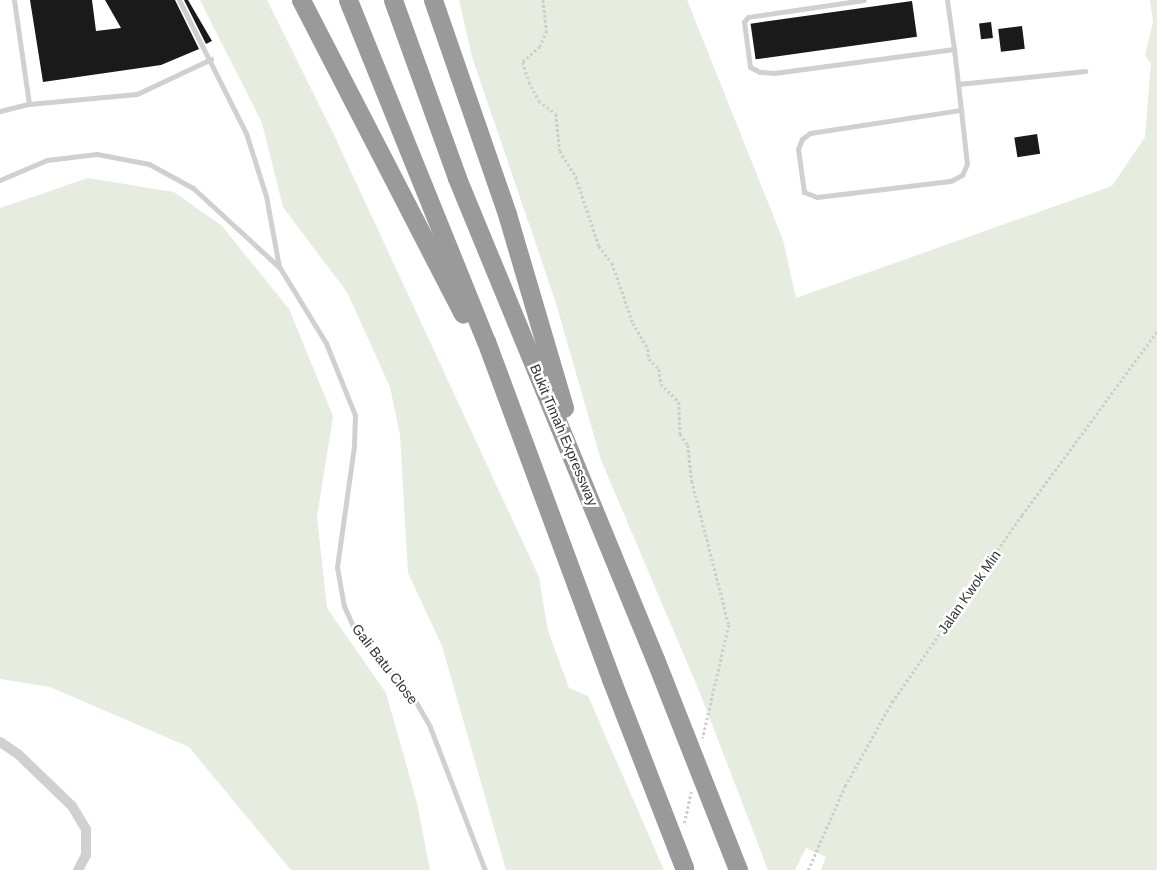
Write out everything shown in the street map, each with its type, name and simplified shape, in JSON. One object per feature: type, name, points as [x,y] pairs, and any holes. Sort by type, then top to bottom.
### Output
[{"type":"highway","points":[[301,0],[468,323],[486,341]]},
{"type":"highway","points":[[348,0],[486,341],[610,679],[685,870]]},
{"type":"highway","name":"Bukit Timah Expressway","points":[[393,0],[457,178],[592,500],[738,870]]},
{"type":"highway","points":[[432,0],[507,214],[592,500]]},
{"type":"street","points":[[0,742],[19,754],[72,806],[86,829],[86,855],[78,870]]},
{"type":"lane","points":[[14,0],[28,104]]},
{"type":"lane","points":[[179,0],[211,59],[252,149],[266,196],[280,268]]},
{"type":"lane","points":[[864,0],[748,17],[744,22],[750,67],[760,72],[774,72],[954,49]]},
{"type":"lane","points":[[947,0],[954,49],[961,110],[967,164],[962,175],[956,178],[817,197],[804,192],[798,149],[802,139],[810,133],[961,110]]},
{"type":"lane","points":[[0,111],[28,104],[137,94],[211,59]]},
{"type":"lane","points":[[958,84],[1085,71]]},
{"type":"lane","points":[[0,180],[48,160],[97,154],[149,164],[193,188],[280,268]]},
{"type":"lane","name":"Gali Batu Close","points":[[280,268],[326,343],[347,389],[355,416],[354,446],[336,567],[344,606],[356,633],[413,697],[430,727],[485,870]]},
{"type":"path","points":[[543,0],[548,31],[540,47],[523,62],[529,82],[539,101],[556,114],[560,151],[576,176],[599,246],[612,263],[633,323],[648,349],[650,359],[658,369],[662,384],[679,402],[680,434],[688,445],[692,481],[729,625],[701,745]]},
{"type":"path","name":"Jalan Kwok Min","points":[[808,870],[845,786],[892,702],[1022,516],[1157,330]]},
{"type":"path","points":[[682,832],[693,784]]},
{"type":"shaded area","points":[[200,0],[267,0],[335,137],[539,577],[548,631],[569,688],[588,696],[664,870],[506,870],[442,646],[408,573],[400,435],[390,387],[347,292],[283,207],[262,123]]},
{"type":"shaded area","points":[[459,0],[687,0],[783,240],[796,298],[1112,186],[1145,137],[1151,64],[1145,55],[1153,22],[1150,0],[1157,0],[1157,870],[821,870],[826,857],[806,848],[795,870],[768,870],[700,693],[601,460],[555,300],[472,57]]},
{"type":"shaded area","points":[[88,178],[174,192],[222,226],[289,309],[333,416],[317,517],[327,608],[386,693],[417,803],[430,870],[291,870],[189,747],[50,687],[0,679],[0,208]]},
{"type":"building","points":[[30,0],[92,0],[96,31],[121,28],[105,0],[175,0],[199,49],[161,65],[43,82]]},
{"type":"building","points":[[184,0],[188,0],[212,41],[206,44]]},
{"type":"building","points":[[912,1],[917,37],[756,59],[751,24]]},
{"type":"building","points":[[991,22],[993,38],[981,39],[979,23]]},
{"type":"building","points":[[1022,26],[1025,49],[1001,52],[998,29]]},
{"type":"building","points":[[1037,134],[1040,154],[1017,157],[1014,138]]}]
